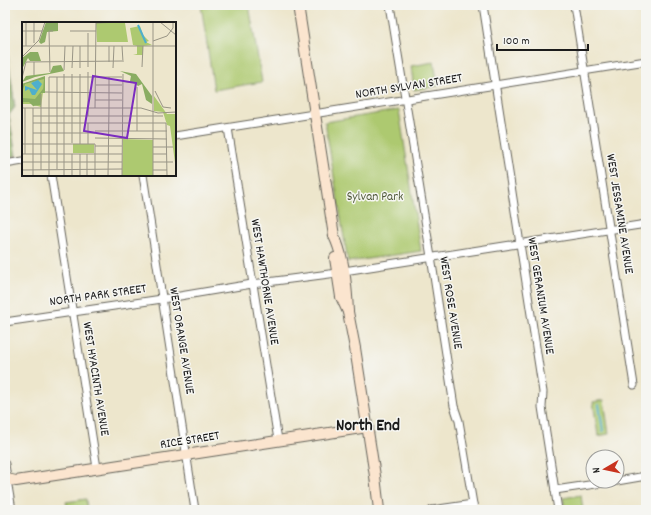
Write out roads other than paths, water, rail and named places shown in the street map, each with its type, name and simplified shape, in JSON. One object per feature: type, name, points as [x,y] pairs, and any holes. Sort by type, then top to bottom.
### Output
[{"type":"main road","points":[[298,5],[334,236],[332,244],[336,264],[347,295],[348,312],[368,427],[379,510]]},
{"type":"main road","name":"RICE STREET","points":[[8,482],[368,427]]},
{"type":"street","name":"WEST ROSE AVENUE","points":[[390,5],[454,406],[459,421],[473,507]]},
{"type":"street","name":"WEST GERANIUM AVENUE","points":[[483,5],[543,392],[542,407],[558,510]]},
{"type":"street","name":"WEST JESSAMINE AVENUE","points":[[574,5],[634,386]]},
{"type":"street","name":"NORTH SYLVAN STREET","points":[[176,136],[646,61]]},
{"type":"street","name":"WEST HAWTHORNE AVENUE","points":[[228,128],[278,440]]},
{"type":"street","points":[[5,164],[22,161]]},
{"type":"street","name":"WEST HYACINTH AVENUE","points":[[51,176],[97,468]]},
{"type":"street","name":"WEST ORANGE AVENUE","points":[[143,176],[195,510]]},
{"type":"street","name":"NORTH PARK STREET","points":[[5,322],[340,272],[646,224]]},
{"type":"street","points":[[5,464],[12,510]]},
{"type":"street","points":[[625,480],[646,476]]},
{"type":"street","points":[[555,490],[585,486]]},
{"type":"street","points":[[432,510],[473,507]]},
{"type":"waterway","points":[[599,405],[603,431]]},
{"type":"district","name":"North End","points":[[368,427]]},
{"type":"park label","name":"Sylvan Park","points":[[375,197]]}]
